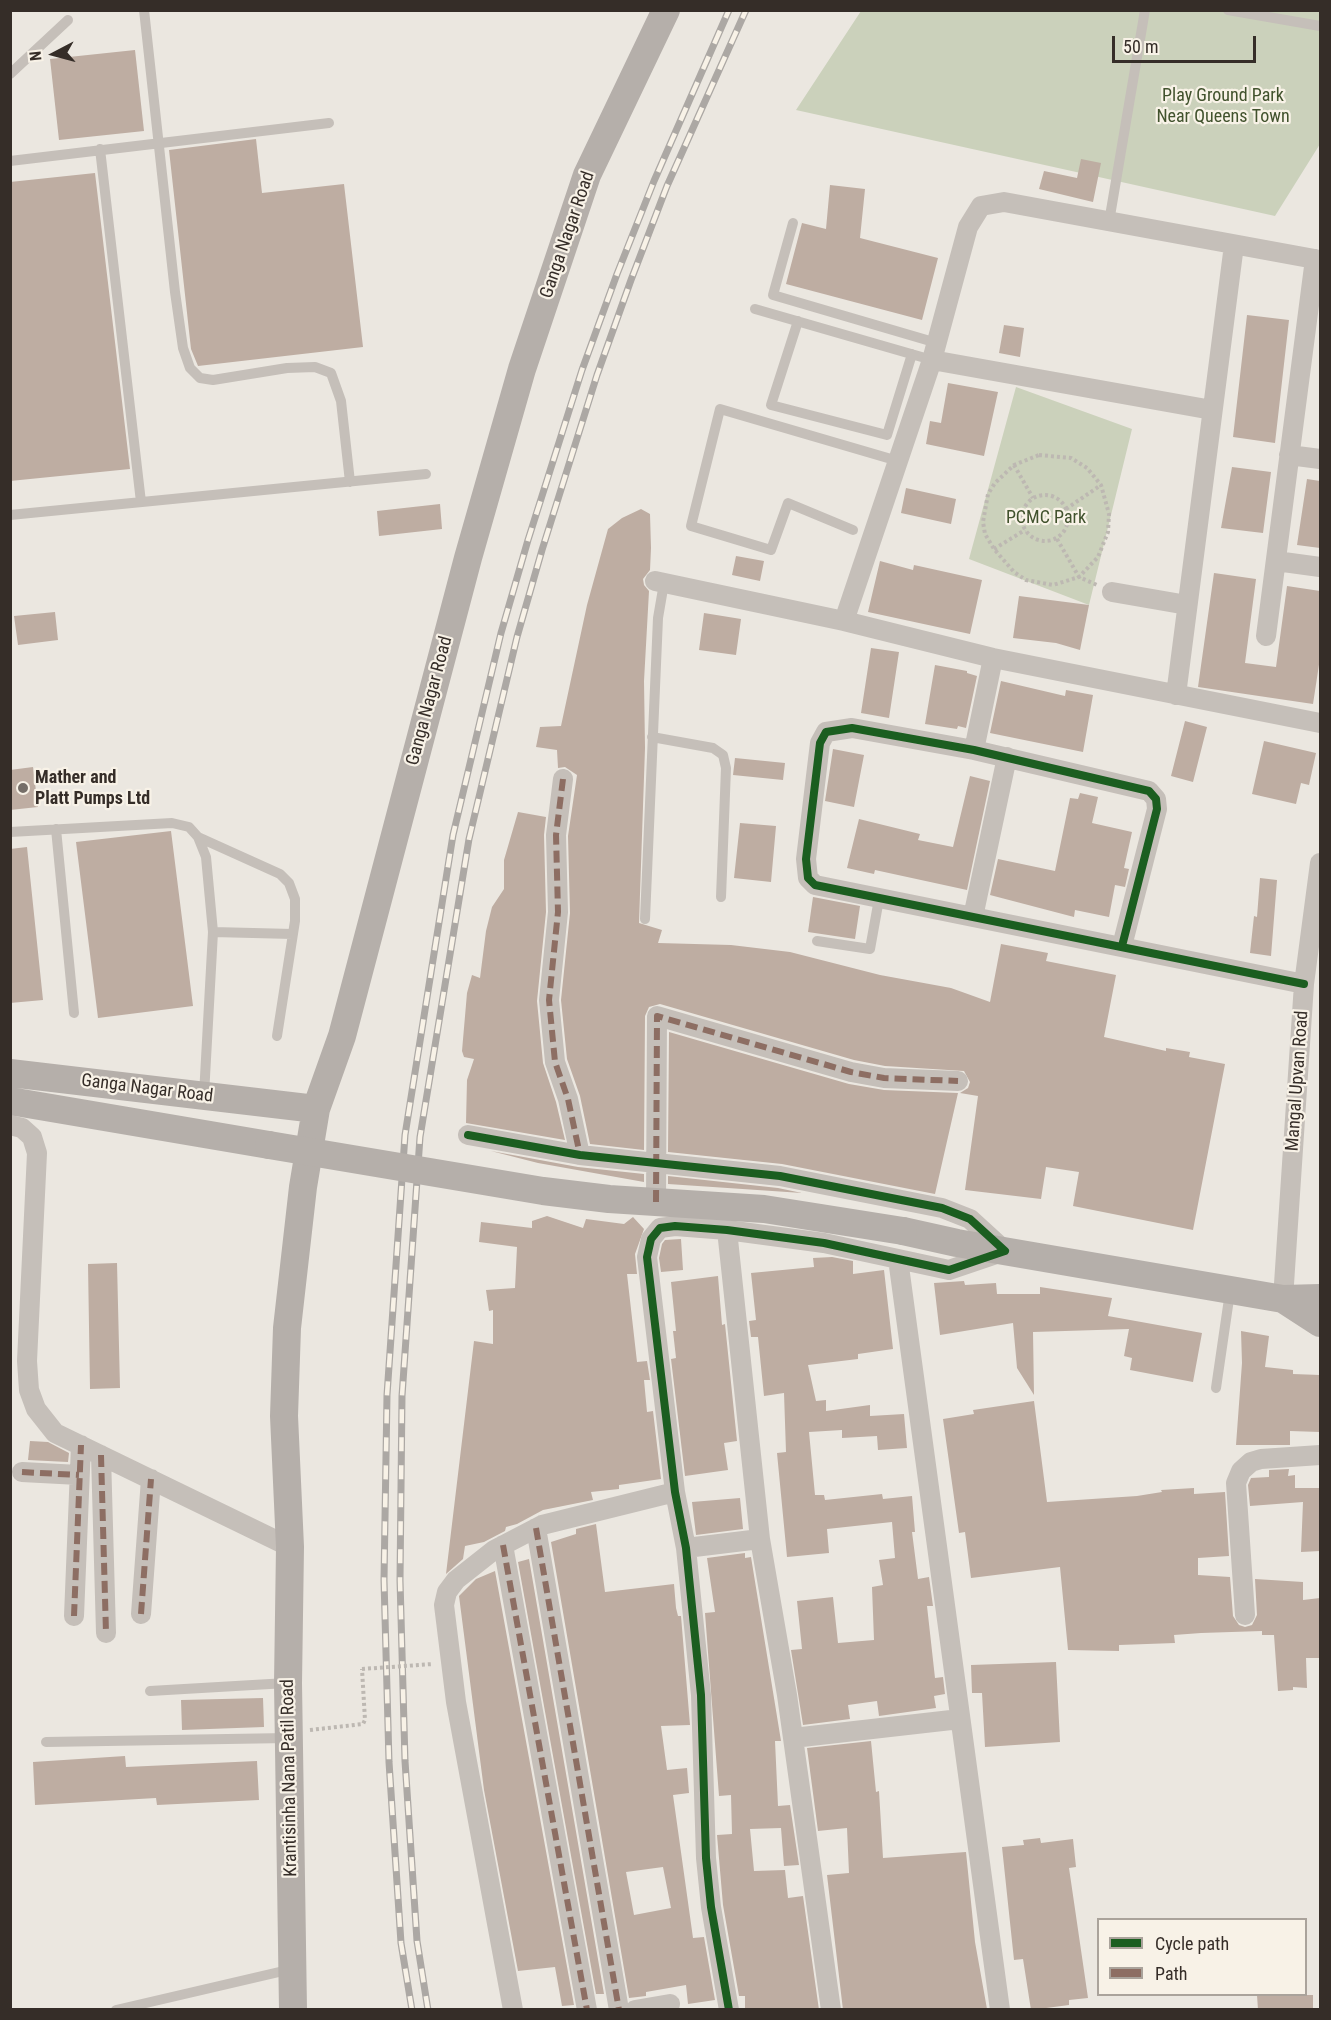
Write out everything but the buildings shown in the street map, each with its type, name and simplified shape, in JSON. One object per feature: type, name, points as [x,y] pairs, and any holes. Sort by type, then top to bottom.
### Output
[{"type":"main road","name":"Ganga Nagar Road","points":[[10,1073],[316,1109],[342,1036],[468,558],[522,369],[587,175],[666,10]]},
{"type":"main road","points":[[10,1101],[543,1191],[764,1209],[903,1231],[1283,1299],[1320,1298]]},
{"type":"main road","name":"Krantisinha Nana Patil Road","points":[[293,2010],[288,1734],[290,1547],[284,1416],[287,1328],[303,1187],[316,1109]]},
{"type":"main road","points":[[1283,1299],[1320,1323]]},
{"type":"street","points":[[844,621],[934,351],[968,227],[981,206],[1004,202],[1318,260],[1289,455],[1266,636]]},
{"type":"street","points":[[1176,695],[1234,245]]},
{"type":"street","points":[[934,351],[1212,411]]},
{"type":"street","points":[[1289,455],[1320,459]]},
{"type":"street","points":[[1276,561],[1320,567]]},
{"type":"street","points":[[660,582],[844,621],[993,658],[1320,723]]},
{"type":"street","points":[[1112,592],[1187,605]]},
{"type":"street","points":[[974,750],[993,658]]},
{"type":"street","points":[[1122,946],[1157,809],[1156,799],[1149,791],[974,750],[852,728],[826,732],[820,743],[805,871],[815,885],[1304,984]]},
{"type":"street","points":[[973,917],[1007,757]]},
{"type":"street","points":[[563,779],[556,835],[558,912],[549,1000],[555,1062],[568,1098],[580,1155]]},
{"type":"street","name":"Mangal Upvan Road","points":[[1283,1299],[1304,984],[1320,863]]},
{"type":"street","points":[[656,1202],[657,1016],[851,1072],[884,1077],[957,1081]]},
{"type":"street","points":[[10,1125],[22,1128],[32,1137],[37,1153],[27,1361],[29,1390],[36,1409],[55,1432],[290,1547]]},
{"type":"street","points":[[468,1135],[580,1155],[780,1176],[942,1208],[970,1219],[1005,1251],[949,1270],[824,1243],[727,1230],[675,1226],[660,1228],[651,1239],[647,1257],[675,1492],[686,1548],[701,1695],[706,1858],[711,1907],[729,2010]]},
{"type":"street","points":[[727,1230],[760,1539],[775,1612],[831,2010]]},
{"type":"street","points":[[898,1259],[1000,2010]]},
{"type":"street","points":[[74,1616],[81,1445]]},
{"type":"street","points":[[100,1455],[106,1633]]},
{"type":"street","points":[[1245,1615],[1236,1483],[1241,1471],[1251,1462],[1320,1455]]},
{"type":"street","points":[[22,1472],[79,1475]]},
{"type":"street","points":[[141,1614],[151,1479]]},
{"type":"street","points":[[513,2010],[456,1702],[444,1605],[447,1592],[456,1580],[502,1545],[536,1528],[675,1492]]},
{"type":"street","points":[[536,1528],[619,2010]]},
{"type":"street","points":[[686,1548],[760,1539]]},
{"type":"street","points":[[502,1545],[587,2010]]},
{"type":"street","points":[[793,1738],[960,1719]]},
{"type":"street","points":[[635,2010],[670,2004]]},
{"type":"lane","points":[[144,10],[175,292],[183,348],[190,368],[200,378],[213,380],[287,368],[315,367],[331,373],[341,401],[350,482]]},
{"type":"lane","points":[[1109,222],[1145,10]]},
{"type":"lane","points":[[1228,10],[1320,26]]},
{"type":"lane","points":[[10,74],[68,20]]},
{"type":"lane","points":[[10,161],[329,123]]},
{"type":"lane","points":[[100,149],[141,502]]},
{"type":"lane","points":[[793,223],[773,295],[934,351]]},
{"type":"lane","points":[[755,309],[912,354],[934,351]]},
{"type":"lane","points":[[798,321],[771,405],[887,435],[912,354]]},
{"type":"lane","points":[[853,530],[788,503],[771,550],[691,526],[720,409],[898,461]]},
{"type":"lane","points":[[10,515],[426,474]]},
{"type":"lane","points":[[645,919],[660,582]]},
{"type":"lane","points":[[652,737],[713,748],[723,755],[726,768],[721,897]]},
{"type":"lane","points":[[10,832],[172,823],[189,827],[198,837],[206,857],[213,932],[204,1096]]},
{"type":"lane","points":[[56,829],[74,1013]]},
{"type":"lane","points":[[198,837],[280,874],[290,884],[295,899],[293,934],[277,1036]]},
{"type":"lane","points":[[817,941],[870,949],[879,899]]},
{"type":"lane","points":[[213,932],[293,934]]},
{"type":"lane","points":[[1216,1388],[1231,1289]]},
{"type":"lane","points":[[150,1691],[288,1683]]},
{"type":"lane","points":[[46,1742],[288,1734]]},
{"type":"lane","points":[[116,2010],[293,1969]]},
{"type":"path","points":[[1039,455],[1071,458],[1087,468],[1101,485],[1109,514],[1108,532],[1098,557],[1079,577],[1053,585],[1026,580],[1004,563],[985,534],[984,507],[995,483],[1014,465],[1039,455]]},
{"type":"path","points":[[1014,465],[1033,498]]},
{"type":"path","points":[[1066,509],[1101,485]]},
{"type":"path","points":[[1041,494],[1054,497],[1066,509],[1067,523],[1056,538],[1041,540],[1024,530],[1022,516],[1033,498],[1041,494]]},
{"type":"path","points":[[994,549],[1024,530]]},
{"type":"path","points":[[1056,538],[1079,577]]},
{"type":"path","points":[[288,1734],[358,1727],[365,1720],[362,1670],[433,1664]]},
{"type":"green space","name":"Play Ground Park Near Queens Town","points":[[861,11],[1320,11],[1320,144],[1275,216],[796,110]]},
{"type":"green space","name":"PCMC Park","points":[[1016,387],[1132,429],[1089,605],[969,559]]},
{"type":"railway","points":[[412,2010],[401,1943],[389,1762],[384,1580],[387,1395],[405,1135],[453,835],[501,633],[582,370],[617,274],[654,181],[729,10]]},
{"type":"railway","points":[[428,2010],[417,1941],[405,1761],[400,1580],[402,1396],[420,1137],[469,839],[517,637],[542,550],[597,375],[631,280],[667,186],[746,10]]},
{"type":"marked path","points":[[563,779],[556,835],[558,912],[549,1000],[555,1062],[568,1099],[580,1155]]},
{"type":"marked path","points":[[656,1202],[657,1016],[851,1072],[884,1078],[958,1081]]},
{"type":"marked path","points":[[74,1616],[81,1445]]},
{"type":"marked path","points":[[101,1455],[106,1633]]},
{"type":"marked path","points":[[22,1472],[79,1475]]},
{"type":"marked path","points":[[141,1614],[151,1479]]},
{"type":"marked path","points":[[536,1528],[619,2010]]},
{"type":"marked path","points":[[503,1545],[587,2010]]},
{"type":"cycle path","points":[[1122,946],[1157,809],[1156,799],[1149,791],[974,750],[852,728],[826,732],[820,743],[806,859],[808,878],[815,885],[1304,984]]},
{"type":"cycle path","points":[[468,1135],[580,1155],[780,1176],[942,1208],[970,1219],[1005,1251],[949,1270],[824,1243],[727,1230],[675,1226],[660,1228],[651,1239],[647,1257],[675,1492],[686,1548],[701,1695],[706,1858],[711,1907],[729,2010]]},
{"type":"place","name":"Mather and Platt Pumps Ltd","points":[[23,788]]}]
